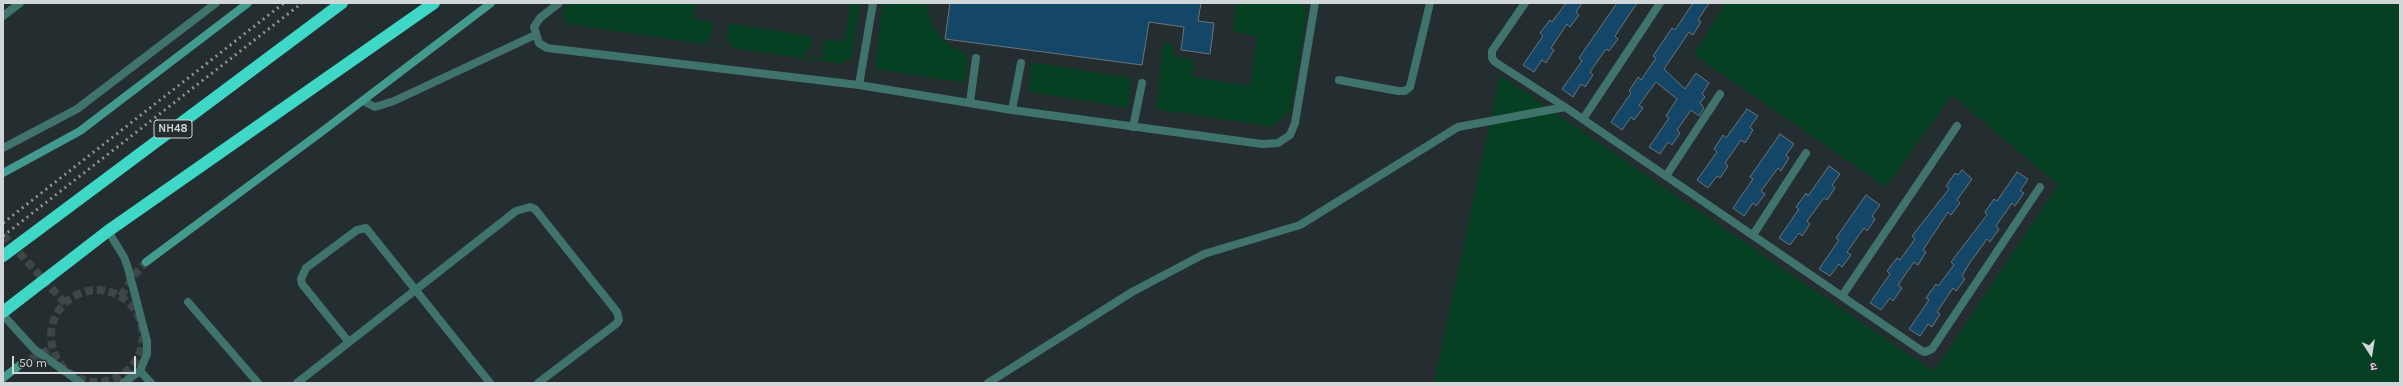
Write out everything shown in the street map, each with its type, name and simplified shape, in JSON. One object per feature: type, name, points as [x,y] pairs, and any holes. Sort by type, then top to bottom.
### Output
[{"type":"highway","name":"NH48","points":[[3,256],[342,3]]},
{"type":"highway","points":[[3,314],[108,231],[434,3]]},
{"type":"street","points":[[3,173],[80,131],[248,3]]},
{"type":"street","points":[[146,262],[363,101],[491,3]]},
{"type":"street","points":[[3,378],[20,365]]},
{"type":"lane","points":[[3,16],[20,3]]},
{"type":"lane","points":[[3,148],[77,109],[216,3]]},
{"type":"lane","points":[[559,3],[540,18],[534,27],[535,35],[539,43],[547,48],[859,85],[1012,110],[1262,144],[1278,143],[1290,135],[1295,123],[1315,3]]},
{"type":"lane","points":[[859,85],[873,3]]},
{"type":"lane","points":[[1339,80],[1398,91],[1405,91],[1410,87],[1430,3]]},
{"type":"lane","points":[[1524,3],[1492,51],[1492,58],[1922,351],[1929,351],[2040,187]]},
{"type":"lane","points":[[1583,119],[1660,3]]},
{"type":"lane","points":[[363,101],[375,107],[394,101],[535,35]]},
{"type":"lane","points":[[970,102],[976,58]]},
{"type":"lane","points":[[1012,110],[1021,63]]},
{"type":"lane","points":[[1133,126],[1142,83]]},
{"type":"lane","points":[[1666,176],[1720,94]]},
{"type":"lane","points":[[988,383],[1132,292],[1204,254],[1300,225],[1458,127],[1565,107]]},
{"type":"lane","points":[[1842,296],[1957,126]]},
{"type":"lane","points":[[1753,235],[1806,153]]},
{"type":"lane","points":[[296,383],[516,210],[530,207],[536,209],[617,312],[619,320],[616,324],[538,383]]},
{"type":"lane","points":[[348,341],[302,284],[302,273],[306,268],[357,230],[366,228],[490,383]]},
{"type":"lane","points":[[108,231],[124,257],[145,326],[147,354],[140,371],[123,383]]},
{"type":"lane","points":[[188,302],[258,383]]},
{"type":"lane","points":[[3,314],[34,348],[81,383]]},
{"type":"lane","points":[[140,371],[151,383]]},
{"type":"green space","points":[[572,3],[696,3],[693,18],[713,22],[711,37],[704,43],[733,48],[727,41],[728,23],[813,37],[811,46],[802,56],[822,60],[824,39],[845,42],[850,3],[860,3],[851,58],[841,64],[567,24],[562,14],[564,9]]},
{"type":"green space","points":[[882,3],[926,3],[932,26],[948,44],[968,55],[965,83],[875,69]]},
{"type":"green space","points":[[1236,3],[1302,3],[1307,12],[1290,112],[1274,125],[1268,126],[1156,109],[1163,43],[1174,45],[1173,56],[1194,60],[1192,77],[1250,86],[1257,37],[1233,31]]},
{"type":"green space","points":[[1725,3],[2400,3],[2400,383],[1434,383],[1500,75],[1934,372],[2058,185],[1952,95],[1886,187],[1694,55]]},
{"type":"green space","points":[[1031,62],[1131,78],[1129,108],[1029,92]]},
{"type":"building","points":[[950,3],[1201,3],[1198,21],[1214,23],[1210,54],[1181,50],[1184,27],[1149,22],[1142,65],[945,39]]},
{"type":"building","points":[[1566,3],[1582,3],[1576,12],[1579,15],[1570,27],[1567,24],[1551,48],[1554,50],[1546,63],[1542,60],[1534,72],[1523,65],[1543,36],[1540,33],[1550,20],[1552,22]]},
{"type":"building","points":[[1617,3],[1637,3],[1615,36],[1618,39],[1609,51],[1606,49],[1590,72],[1593,75],[1585,87],[1581,84],[1573,97],[1562,89],[1582,61],[1579,58]]},
{"type":"building","points":[[1693,3],[1709,3],[1698,20],[1701,22],[1693,35],[1689,32],[1664,69],[1685,89],[1696,73],[1709,83],[1702,94],[1705,97],[1700,103],[1704,108],[1699,116],[1691,110],[1677,130],[1680,133],[1672,145],[1668,142],[1660,154],[1649,147],[1669,118],[1666,116],[1677,99],[1656,82],[1639,105],[1643,108],[1634,120],[1631,117],[1622,130],[1611,122],[1631,93],[1629,91],[1638,77],[1641,80],[1656,58],[1653,56],[1672,28],[1675,30]]},
{"type":"building","points":[[1747,109],[1758,116],[1750,127],[1753,130],[1745,143],[1741,140],[1725,163],[1728,166],[1720,178],[1717,176],[1708,188],[1697,180],[1717,152],[1714,149],[1723,135],[1726,138]]},
{"type":"building","points":[[1780,134],[1794,144],[1786,155],[1789,158],[1781,171],[1778,168],[1761,191],[1765,194],[1756,206],[1753,203],[1744,216],[1733,208],[1753,179],[1750,177]]},
{"type":"building","points":[[1829,166],[1840,174],[1832,185],[1835,188],[1827,200],[1824,198],[1807,221],[1810,224],[1802,236],[1799,233],[1790,245],[1779,238],[1799,209],[1796,207],[1806,193],[1808,196]]},
{"type":"building","points":[[1962,170],[1972,179],[1957,200],[1960,203],[1951,215],[1948,212],[1923,250],[1926,252],[1918,265],[1914,262],[1898,285],[1902,288],[1893,301],[1890,298],[1881,310],[1870,303],[1890,274],[1887,271],[1897,258],[1900,260],[1915,239],[1912,236],[1949,189],[1946,186],[1955,173],[1958,175]]},
{"type":"building","points":[[2017,172],[2028,179],[2020,191],[2024,193],[2015,206],[2012,203],[1996,226],[1999,229],[1990,242],[1987,239],[1969,264],[1962,276],[1965,279],[1956,291],[1953,288],[1937,312],[1940,314],[1932,327],[1928,324],[1920,336],[1909,329],[1929,300],[1926,298],[1936,284],[1938,286],[1954,265],[1951,262],[1987,215],[1985,212],[1994,199],[1997,201]]},
{"type":"building","points":[[1866,195],[1880,205],[1872,216],[1875,219],[1867,231],[1864,228],[1847,252],[1851,255],[1842,267],[1839,264],[1830,276],[1819,269],[1839,240],[1836,238]]},
{"type":"tunnel","points":[[3,235],[65,303]]},
{"type":"tunnel","points":[[121,296],[135,274],[146,262]]},
{"type":"tunnel","points":[[97,290],[115,293],[130,303],[140,318],[143,336],[140,354],[130,369],[115,379],[97,382],[79,379],[64,369],[54,354],[51,336],[54,318],[64,303],[79,293],[97,290]]},
{"type":"tunnel","points":[[20,365],[52,348]]},
{"type":"railway","points":[[3,223],[284,3]]},
{"type":"railway","points":[[3,236],[302,3]]}]
